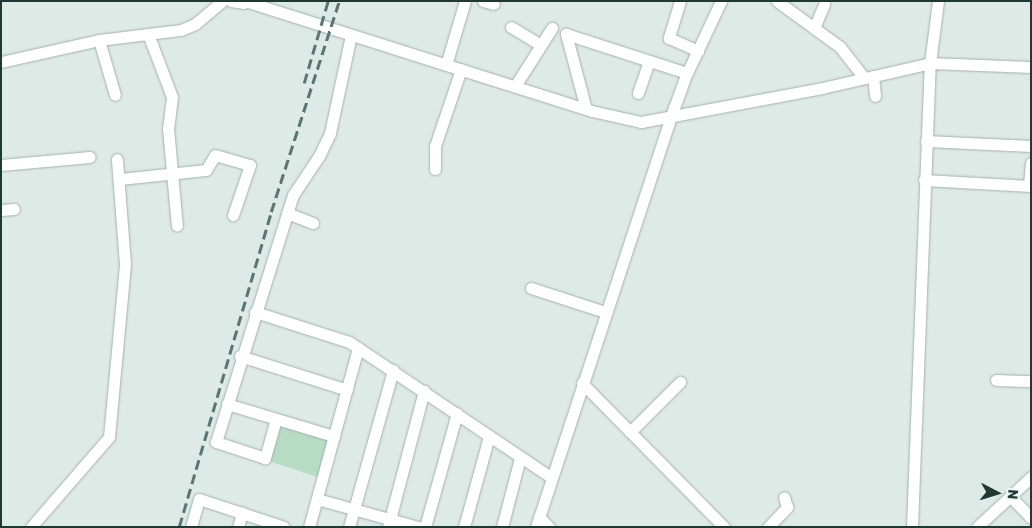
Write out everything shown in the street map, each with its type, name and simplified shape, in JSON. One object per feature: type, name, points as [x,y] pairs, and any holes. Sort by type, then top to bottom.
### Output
[{"type":"street","points":[[1,62],[99,40],[187,28],[222,1]]},
{"type":"street","points":[[231,1],[244,2],[586,109],[641,122],[869,77],[930,63],[1031,68]]},
{"type":"street","points":[[446,65],[465,1]]},
{"type":"street","points":[[680,1],[669,38],[698,51]]},
{"type":"street","points":[[549,527],[537,522],[551,477],[671,117],[687,73],[721,1]]},
{"type":"street","points":[[777,1],[846,53],[869,77],[875,96]]},
{"type":"street","points":[[912,527],[924,180],[930,63],[938,1]]},
{"type":"street","points":[[814,28],[824,4]]},
{"type":"street","points":[[511,27],[542,45]]},
{"type":"street","points":[[515,86],[552,28]]},
{"type":"street","points":[[148,34],[172,97],[168,128],[177,226]]},
{"type":"street","points":[[586,109],[566,34],[687,73]]},
{"type":"street","points":[[276,419],[265,458],[216,442],[240,356],[294,195],[319,156],[330,133],[351,35]]},
{"type":"street","points":[[99,40],[115,95]]},
{"type":"street","points":[[638,93],[649,61]]},
{"type":"street","points":[[435,169],[435,146],[461,69]]},
{"type":"street","points":[[926,141],[1031,146]]},
{"type":"street","points":[[120,179],[206,170],[215,155],[250,165],[233,215]]},
{"type":"street","points":[[1,165],[90,157]]},
{"type":"street","points":[[31,527],[109,437],[125,264],[117,159]]},
{"type":"street","points":[[924,180],[1030,186],[1031,163]]},
{"type":"street","points":[[1,210],[14,209]]},
{"type":"street","points":[[287,214],[313,223]]},
{"type":"street","points":[[531,288],[605,312]]},
{"type":"street","points":[[255,312],[327,333],[358,348],[551,477]]},
{"type":"street","points":[[309,527],[358,348]]},
{"type":"street","points":[[240,356],[347,390]]},
{"type":"street","points":[[349,527],[392,370]]},
{"type":"street","points":[[996,380],[1031,382]]},
{"type":"street","points":[[630,432],[680,382]]},
{"type":"street","points":[[582,383],[724,527]]},
{"type":"street","points":[[389,523],[424,391]]},
{"type":"street","points":[[227,404],[334,436]]},
{"type":"street","points":[[426,527],[456,413]]},
{"type":"street","points":[[464,527],[489,436]]},
{"type":"street","points":[[502,527],[520,458]]},
{"type":"street","points":[[977,527],[1031,477]]},
{"type":"street","points":[[1010,496],[1031,518]]},
{"type":"street","points":[[768,527],[787,507],[784,497]]},
{"type":"street","points":[[191,527],[199,499],[284,527]]},
{"type":"street","points":[[317,499],[354,509],[389,523],[418,527]]},
{"type":"street","points":[[238,527],[242,513]]},
{"type":"green space","points":[[278,421],[331,438],[319,477],[265,460]]},
{"type":"railway","points":[[304,83],[328,1]]},
{"type":"railway","points":[[179,527],[271,212],[339,1]]}]
